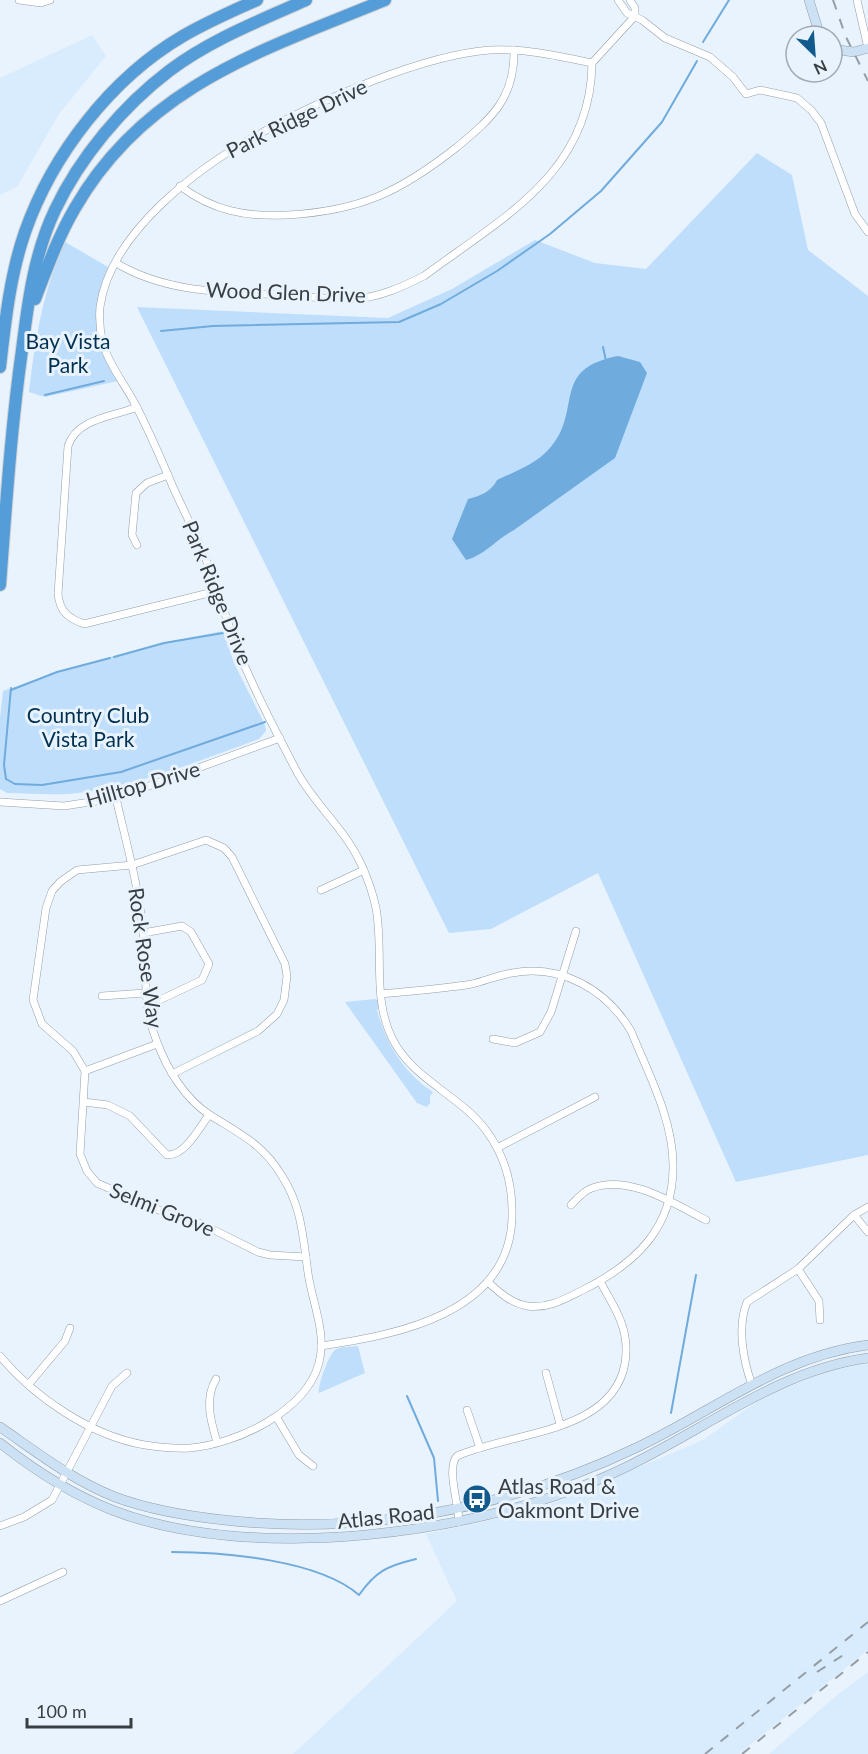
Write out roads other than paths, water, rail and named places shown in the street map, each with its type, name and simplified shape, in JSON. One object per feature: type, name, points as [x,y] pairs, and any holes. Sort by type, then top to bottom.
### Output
[{"type":"highway","points":[[0,367],[6,319],[25,233],[52,173],[75,139],[125,81],[154,57],[181,37],[257,0]]},
{"type":"highway","points":[[0,585],[13,418],[26,322],[34,270],[55,210],[70,182],[117,119],[140,96],[194,54],[306,0]]},
{"type":"highway","points":[[26,322],[48,263],[76,206],[102,167],[149,119],[182,92],[207,77],[385,0]]},
{"type":"street","points":[[19,0],[41,3],[50,0]]},
{"type":"street","points":[[618,0],[627,13],[635,16],[665,38],[710,57],[734,77],[746,94],[760,90],[797,98],[811,110],[821,123],[855,214],[868,232]]},
{"type":"street","points":[[592,63],[635,16],[635,8],[630,0]]},
{"type":"street","points":[[809,0],[816,24]]},
{"type":"street","points":[[857,0],[868,48]]},
{"type":"street","points":[[844,45],[868,48]]},
{"type":"street","points":[[844,51],[854,52],[868,48]]},
{"type":"street","name":"Park Ridge Drive","points":[[321,1346],[366,1340],[424,1322],[459,1305],[489,1283],[507,1256],[512,1234],[512,1190],[507,1168],[484,1128],[469,1112],[420,1074],[405,1059],[392,1039],[384,1018],[381,994],[376,910],[364,870],[327,812],[311,796],[280,738],[238,649],[217,591],[168,475],[137,407],[108,356],[100,327],[100,306],[105,286],[116,263],[151,216],[180,186],[207,165],[252,137],[357,89],[438,60],[488,50],[514,50],[592,63]]},
{"type":"street","points":[[180,186],[207,204],[245,215],[263,216],[338,211],[384,195],[435,164],[486,121],[500,105],[515,73],[514,50]]},
{"type":"street","name":"Wood Glen Drive","points":[[116,263],[134,274],[169,286],[201,291],[354,299],[390,292],[407,285],[424,276],[521,203],[549,177],[567,155],[579,133],[590,93],[592,63]]},
{"type":"street","points":[[137,407],[93,421],[71,436],[68,446],[58,594],[62,610],[67,616],[84,624],[217,591]]},
{"type":"street","points":[[137,545],[132,535],[136,493],[147,483],[168,475]]},
{"type":"street","name":"Hilltop Drive","points":[[0,802],[64,806],[116,798],[280,738]]},
{"type":"street","name":"Rock Rose Way","points":[[0,1356],[55,1405],[90,1426],[124,1440],[158,1447],[190,1448],[217,1442],[277,1418],[313,1379],[321,1346],[299,1210],[282,1175],[254,1142],[194,1102],[172,1074],[157,1044],[145,993],[143,933],[132,865],[116,798]]},
{"type":"street","points":[[157,1044],[85,1071],[73,1051],[42,1024],[33,1000],[46,908],[56,886],[77,870],[132,865],[206,840],[224,848],[232,857],[286,970],[284,1000],[268,1024],[172,1074]]},
{"type":"street","points":[[321,890],[364,870]]},
{"type":"street","points":[[143,933],[182,926],[191,932],[209,964],[202,980],[147,1006]]},
{"type":"street","points":[[493,1039],[523,1042],[540,1032],[551,1012],[576,931]]},
{"type":"street","points":[[381,994],[461,985],[523,972],[548,972],[584,984],[605,997],[632,1031],[671,1138],[674,1166],[668,1201],[656,1231],[626,1266],[559,1302],[538,1307],[515,1302],[489,1283]]},
{"type":"street","points":[[102,996],[145,993]]},
{"type":"street","name":"Selmi Grove","points":[[85,1071],[80,1154],[87,1171],[97,1183],[168,1214],[202,1224],[258,1252],[306,1257]]},
{"type":"street","points":[[497,1148],[595,1097]]},
{"type":"street","points":[[84,1102],[108,1105],[130,1116],[148,1133],[158,1148],[171,1155],[183,1148],[209,1114]]},
{"type":"street","points":[[571,1206],[593,1187],[618,1185],[643,1190],[706,1220]]},
{"type":"street","points":[[752,1385],[743,1352],[745,1307],[752,1298],[798,1269],[854,1215],[868,1207]]},
{"type":"street","points":[[854,1215],[868,1232]]},
{"type":"street","points":[[798,1269],[819,1301],[819,1320]]},
{"type":"street","points":[[459,1522],[452,1463],[457,1456],[587,1416],[606,1402],[614,1392],[624,1367],[624,1332],[600,1281]]},
{"type":"street","points":[[29,1384],[65,1341],[70,1328]]},
{"type":"street","name":"Atlas Road","points":[[0,1427],[66,1473],[98,1490],[139,1504],[193,1517],[243,1522],[306,1524],[372,1521],[459,1508],[554,1482],[612,1460],[804,1359],[868,1345]]},
{"type":"street","name":"Atlas Road","points":[[0,1443],[60,1485],[112,1510],[148,1520],[191,1530],[242,1535],[298,1537],[380,1534],[459,1522],[527,1504],[591,1483],[659,1452],[787,1380],[831,1364],[868,1358]]},
{"type":"street","points":[[0,1526],[24,1517],[52,1500],[112,1386],[127,1373]]},
{"type":"street","points":[[546,1373],[560,1424]]},
{"type":"street","points":[[216,1379],[211,1386],[209,1406],[217,1442]]},
{"type":"street","points":[[467,1410],[480,1448]]},
{"type":"street","points":[[277,1418],[299,1455],[313,1466]]},
{"type":"street","points":[[0,1601],[63,1572]]},
{"type":"water","points":[[618,356],[640,362],[647,373],[615,458],[485,551],[466,560],[452,539],[468,499],[485,493],[497,480],[544,454],[559,435],[575,381],[583,371],[597,362]]},
{"type":"waterway","points":[[703,42],[729,0]]},
{"type":"waterway","points":[[161,331],[213,326],[399,322],[441,304],[497,271],[550,234],[601,191],[662,122],[697,61]]},
{"type":"waterway","points":[[603,347],[606,361]]},
{"type":"waterway","points":[[45,395],[104,381]]},
{"type":"waterway","points":[[114,657],[164,643],[223,633]]},
{"type":"waterway","points":[[11,690],[57,672],[110,658]]},
{"type":"waterway","points":[[11,688],[4,765],[6,779],[15,784],[42,785],[121,772],[265,722]]},
{"type":"waterway","points":[[671,1413],[696,1275]]},
{"type":"waterway","points":[[407,1396],[434,1458],[438,1501]]},
{"type":"waterway","points":[[172,1552],[270,1560],[320,1574],[342,1583],[359,1595],[371,1580],[383,1571],[416,1559]]},
{"type":"railway","points":[[833,0],[846,37],[868,81]]},
{"type":"railway","points":[[705,1754],[868,1622]]},
{"type":"railway","points":[[742,1754],[868,1652]]},
{"type":"railway","points":[[817,1672],[845,1654]]},
{"type":"place","name":"Atlas Road & Oakmont Drive","points":[[477,1499]]},
{"type":"park label","name":"Bay Vista Park","points":[[68,354]]},
{"type":"park label","name":"Country Club Vista Park","points":[[88,728]]}]
